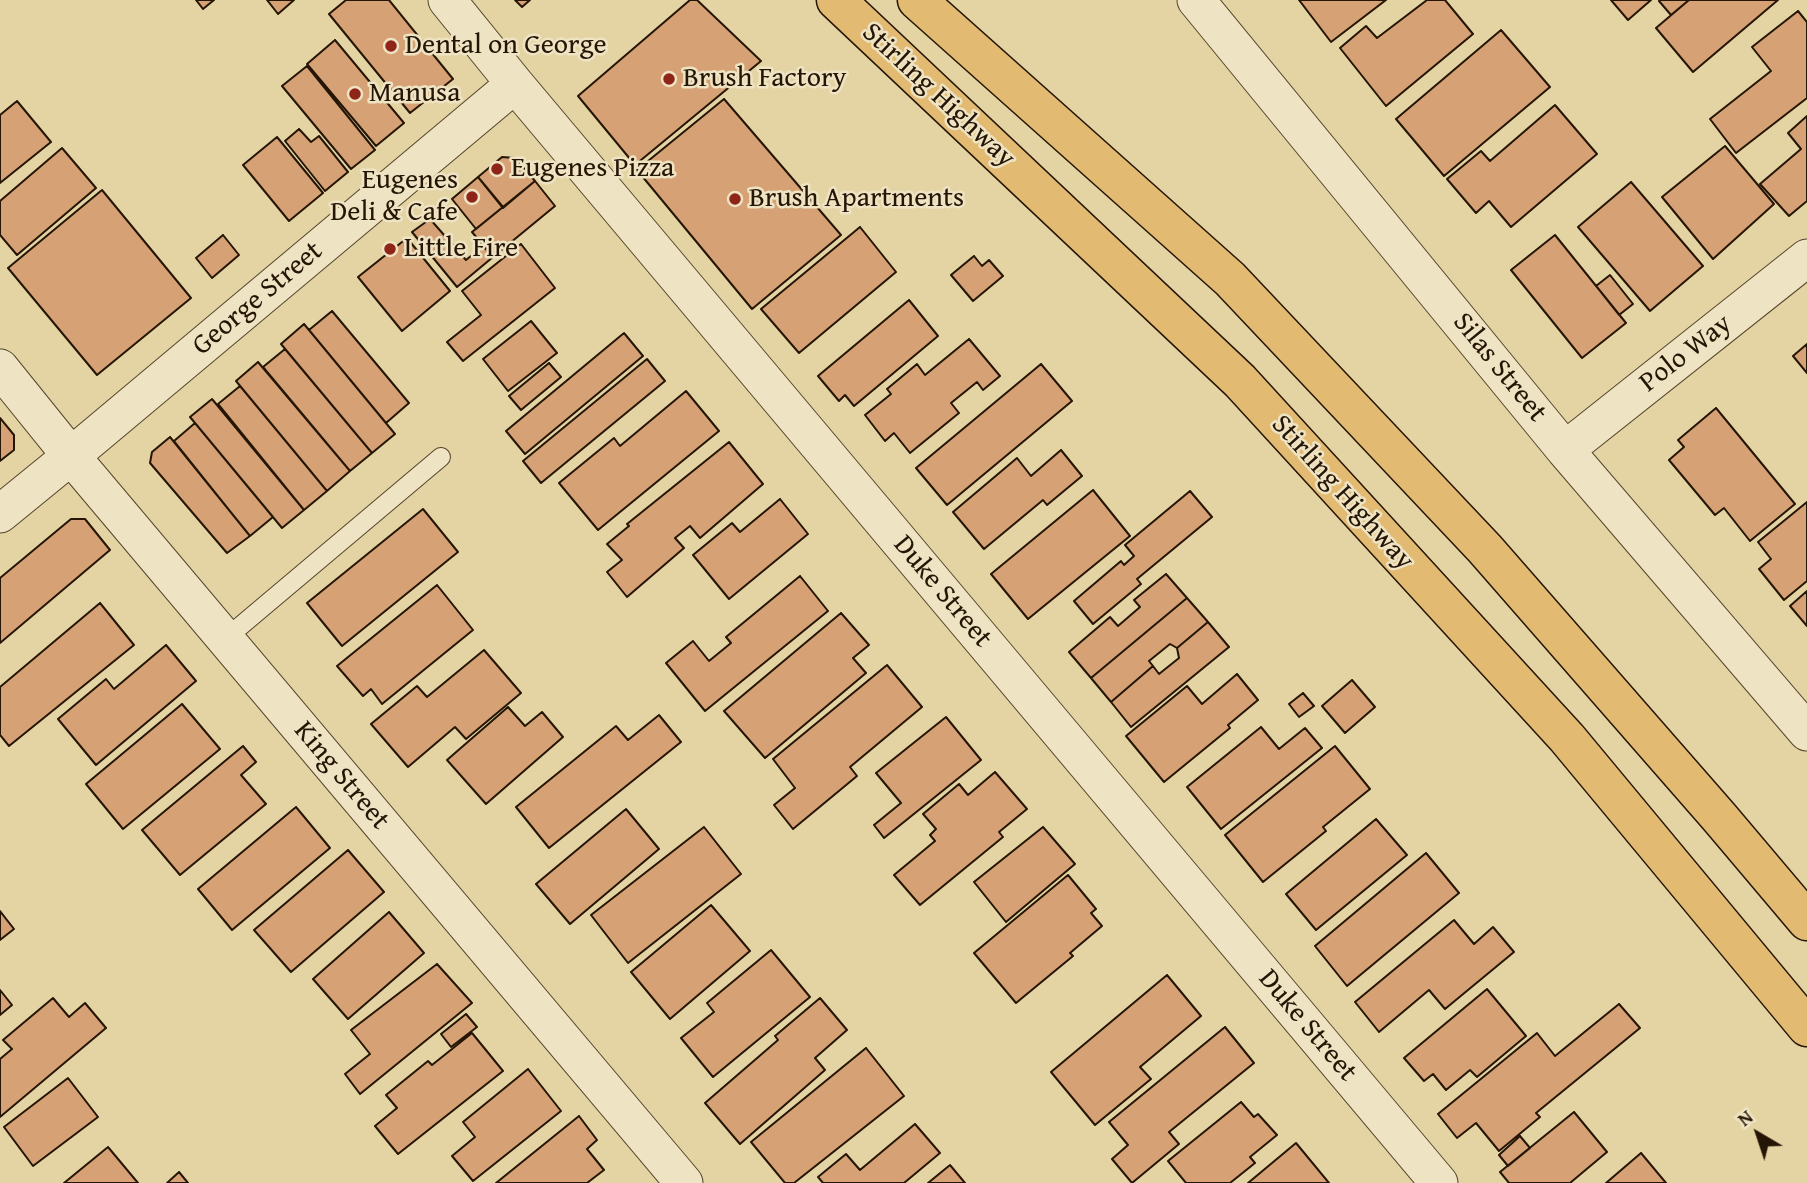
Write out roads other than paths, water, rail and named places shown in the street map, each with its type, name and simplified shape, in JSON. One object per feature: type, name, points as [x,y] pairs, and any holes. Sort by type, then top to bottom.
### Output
[{"type":"highway","name":"Stirling Highway","points":[[836,0],[1240,381],[1567,738],[1807,1027]]},
{"type":"highway","name":"Stirling Highway","points":[[918,0],[1230,279],[1485,549],[1807,921]]},
{"type":"highway","points":[[1720,818],[1782,861],[1807,891]]},
{"type":"street","name":"Duke Street","points":[[447,0],[1438,1183]]},
{"type":"street","name":"Silas Street","points":[[1196,0],[1566,450],[1807,732]]},
{"type":"street","name":"George Street","points":[[0,514],[515,84]]},
{"type":"street","name":"Polo Way","points":[[1566,450],[1807,258]]},
{"type":"street","name":"King Street","points":[[0,368],[71,456],[684,1183]]},
{"type":"lane","points":[[225,639],[441,457]]},
{"type":"place","name":"Dental on George","points":[[391,46]]},
{"type":"place","name":"Brush Factory","points":[[669,79]]},
{"type":"place","name":"Manusa","points":[[355,94]]},
{"type":"place","name":"Eugenes Pizza","points":[[497,169]]},
{"type":"place","name":"Eugenes Deli & Cafe","points":[[472,197]]},
{"type":"place","name":"Brush Apartments","points":[[735,199]]},
{"type":"place","name":"Little Fire","points":[[390,249]]}]
